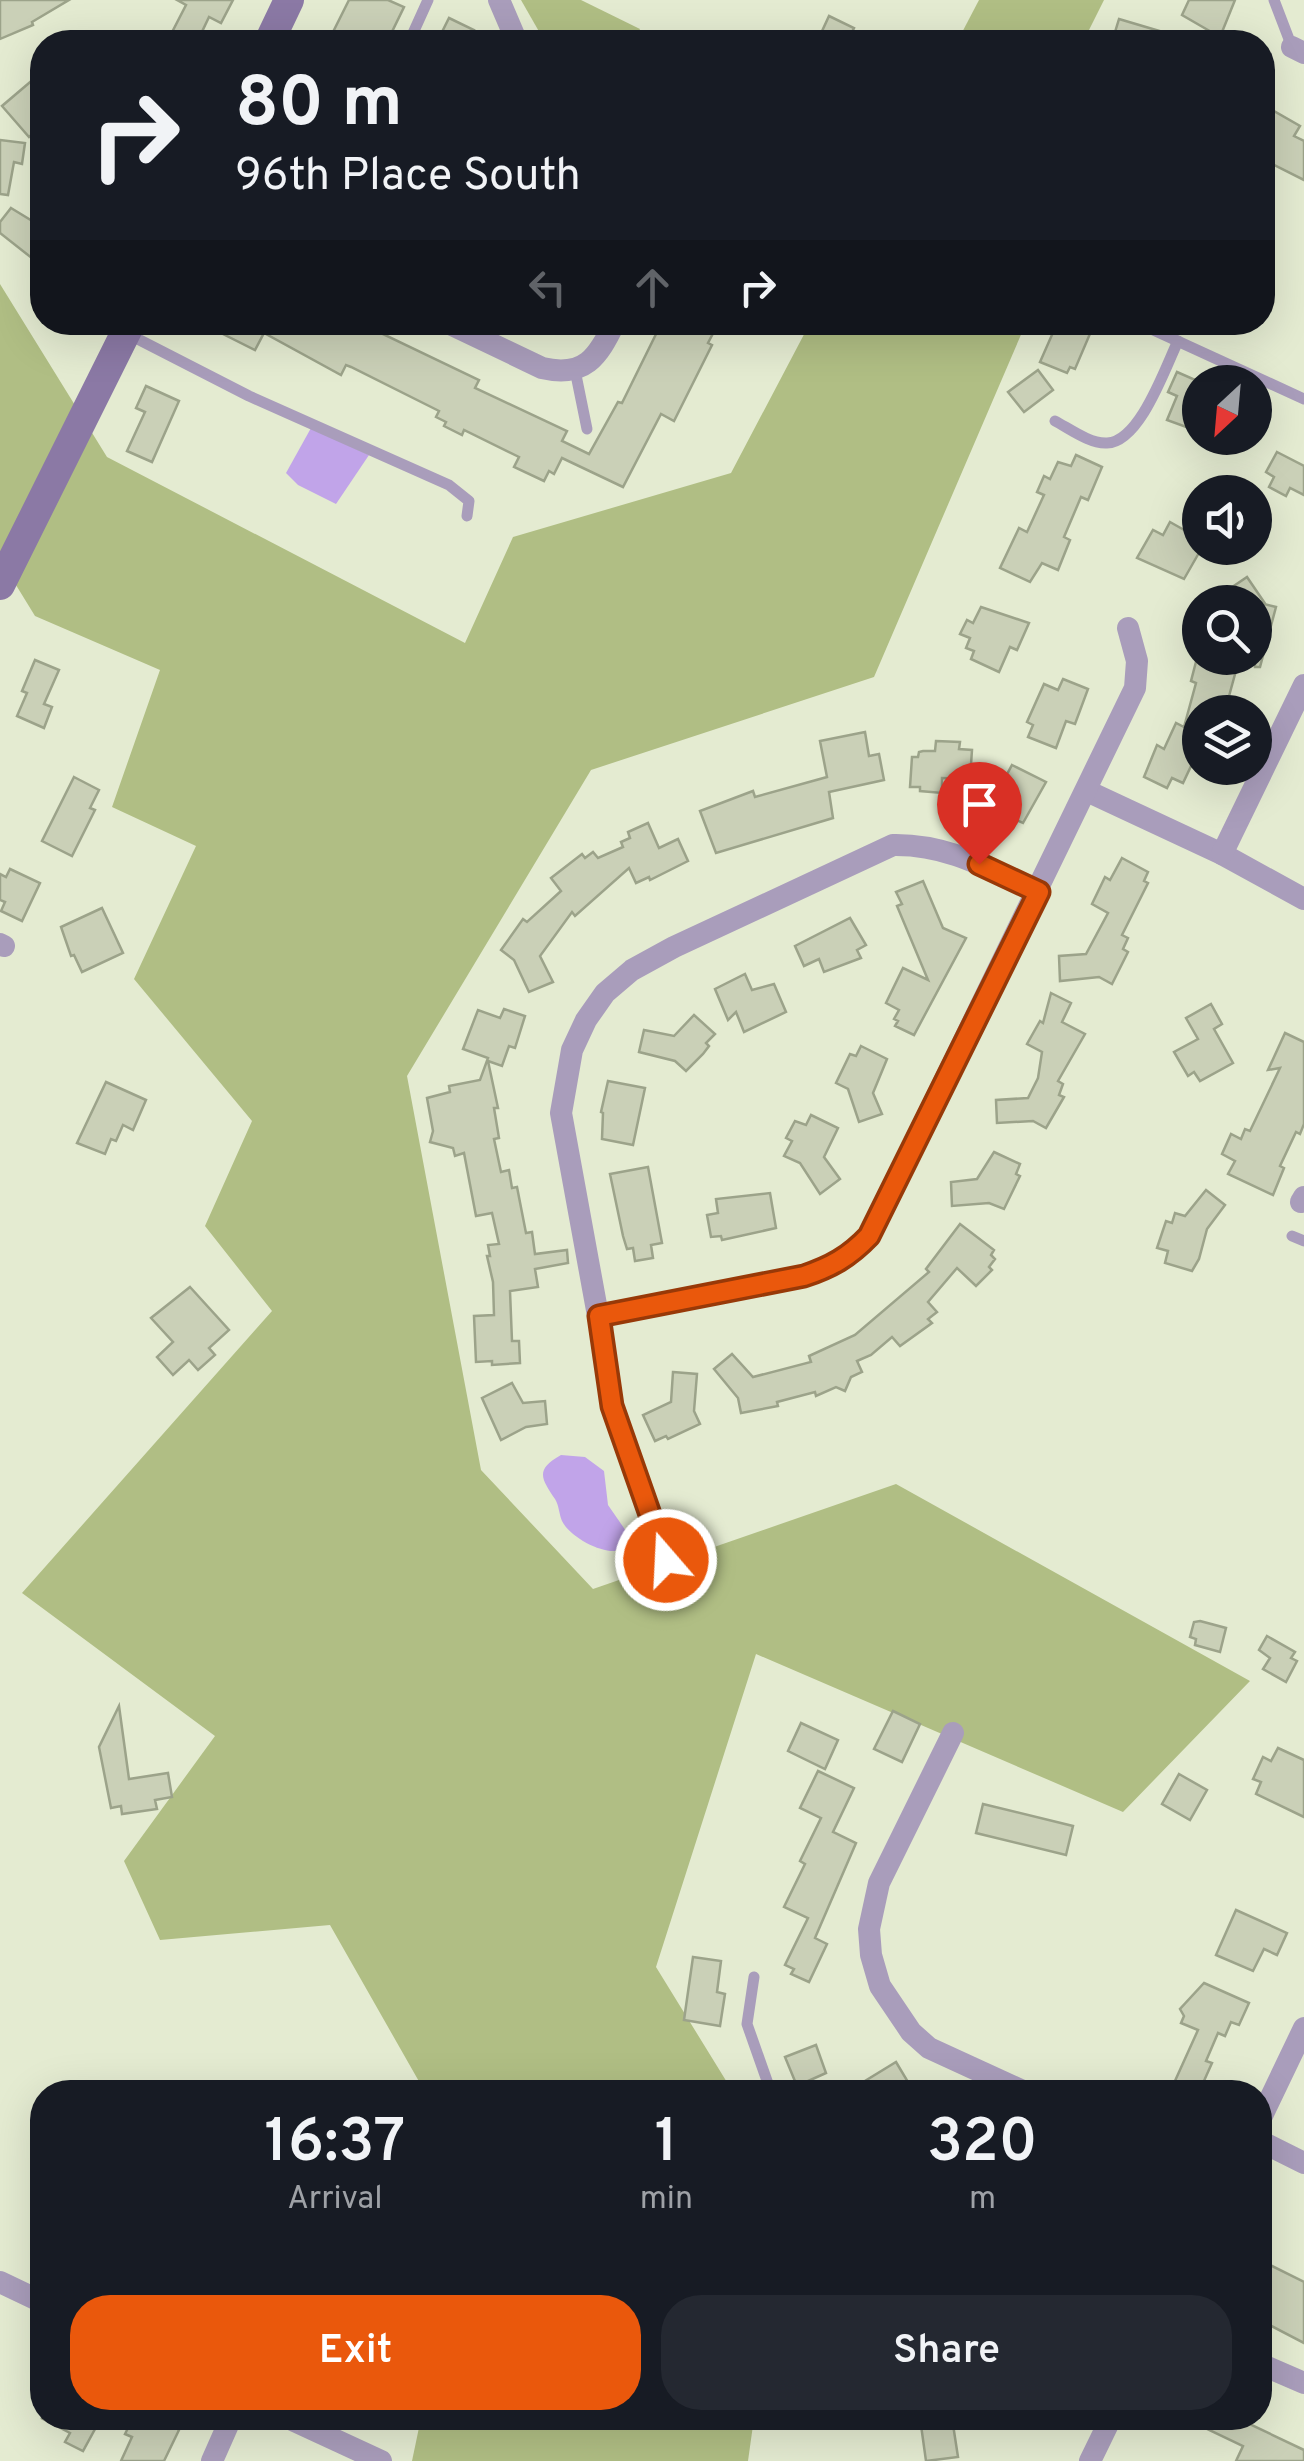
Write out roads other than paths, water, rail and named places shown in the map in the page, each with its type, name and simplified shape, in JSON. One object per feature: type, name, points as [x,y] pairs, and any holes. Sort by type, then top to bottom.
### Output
[{"type":"street","points":[[275,30],[289,0]]},
{"type":"street","points":[[499,0],[513,30]]},
{"type":"street","points":[[0,586],[125,335]]},
{"type":"street","points":[[473,335],[557,372],[575,370],[601,351],[609,335]]},
{"type":"street","points":[[599,1316],[831,1268],[869,1236],[1135,688],[1137,661],[1128,628]]},
{"type":"street","points":[[1222,854],[1304,685]]},
{"type":"street","points":[[1086,791],[1222,854],[1304,899]]},
{"type":"street","points":[[607,1365],[561,1113],[572,1050],[605,993],[632,970],[674,947],[893,846],[949,850],[1039,892]]},
{"type":"street","points":[[953,1733],[880,1883],[869,1930],[871,1955],[880,1986],[911,2032],[929,2048],[998,2080]]},
{"type":"street","points":[[1272,2096],[1302,2036]]},
{"type":"street","points":[[1272,2147],[1304,2163]]},
{"type":"street","points":[[0,2282],[30,2296]]},
{"type":"street","points":[[1272,2369],[1304,2383]]},
{"type":"street","points":[[212,2461],[226,2430]]},
{"type":"street","points":[[314,2430],[381,2461]]},
{"type":"street","points":[[1090,2461],[1105,2430]]},
{"type":"lane","points":[[414,30],[428,0]]},
{"type":"lane","points":[[1274,0],[1298,50]]},
{"type":"lane","points":[[140,335],[249,396],[449,485],[468,501],[467,516]]},
{"type":"lane","points":[[1163,335],[1304,400]]},
{"type":"lane","points":[[1055,422],[1107,443],[1124,438],[1136,426],[1178,342]]},
{"type":"lane","points":[[575,370],[587,429]]},
{"type":"lane","points":[[607,1365],[612,1406],[666,1560]]},
{"type":"lane","points":[[754,1977],[747,2024],[767,2080]]}]
